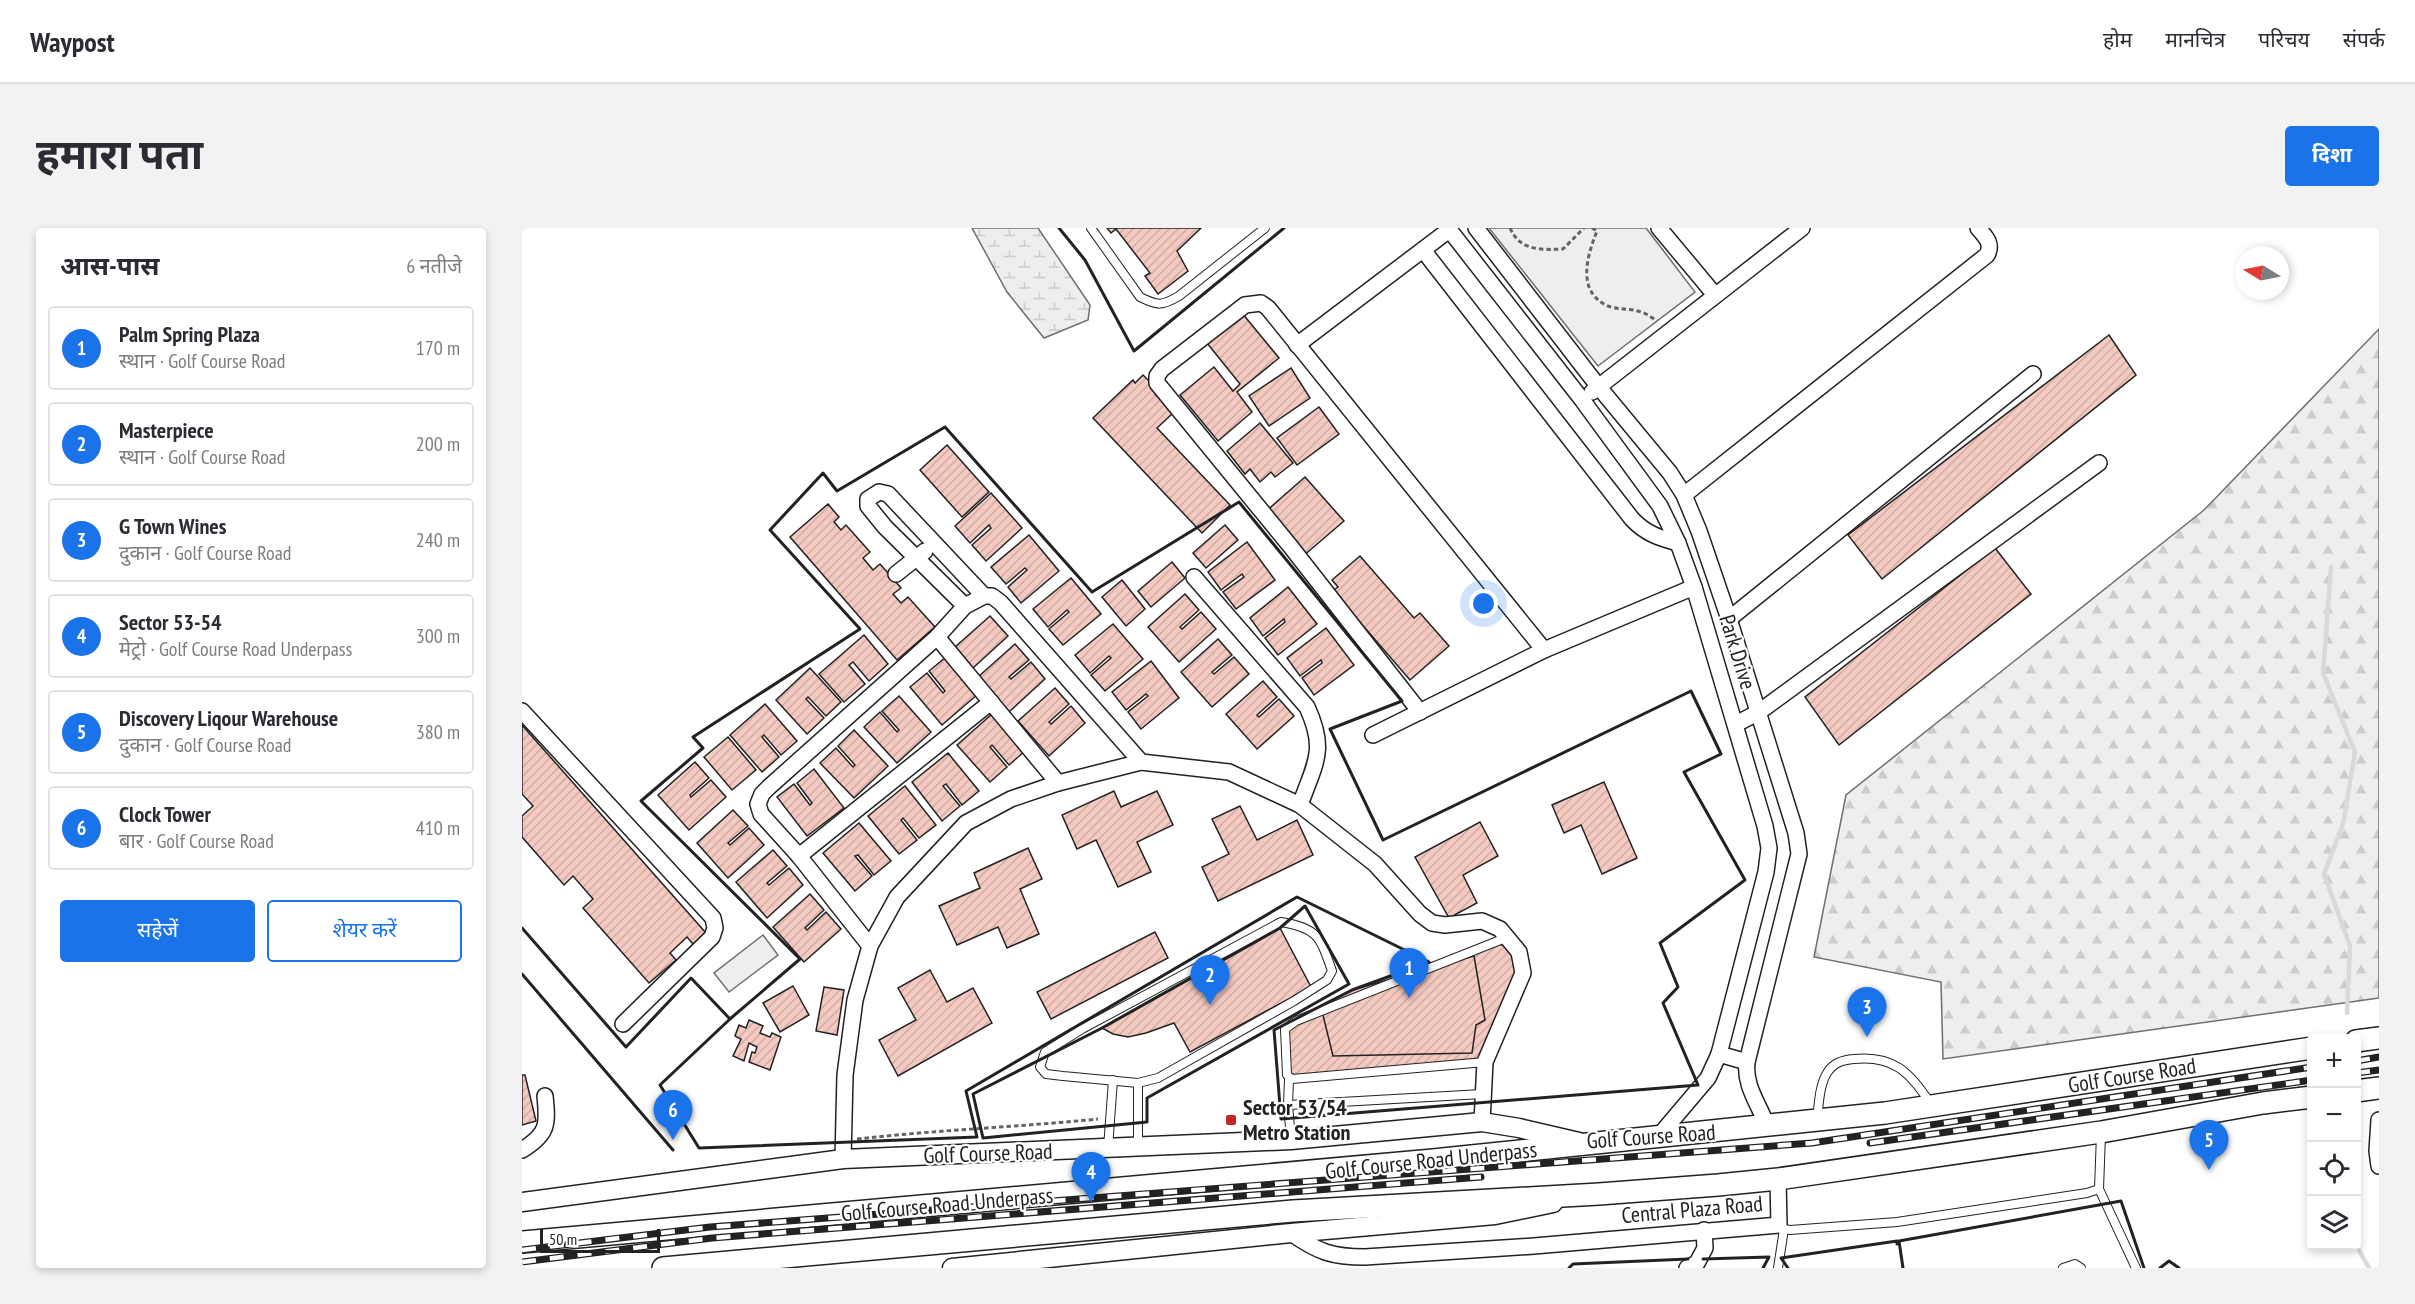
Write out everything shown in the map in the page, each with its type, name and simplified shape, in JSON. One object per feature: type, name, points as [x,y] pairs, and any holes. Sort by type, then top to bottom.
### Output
[{"type":"main road","points":[[2361,1040],[2379,1038]]},
{"type":"main road","name":"Golf Course Road","points":[[1587,1144],[1767,1126],[1932,1106],[2307,1049]]},
{"type":"main road","points":[[2361,1090],[2379,1088]]},
{"type":"main road","points":[[1599,1194],[1778,1179],[2101,1132],[2263,1103],[2307,1098]]},
{"type":"main road","name":"Golf Course Road Underpass","points":[[522,1242],[1433,1160],[1587,1144]]},
{"type":"main road","name":"Golf Course Road Underpass","points":[[663,1268],[1293,1211],[1599,1194]]},
{"type":"street","name":"Park Drive","points":[[1476,228],[1598,386],[1670,473],[1684,495],[1699,531],[1729,619],[1796,833],[1799,854],[1747,1062],[1749,1087],[1767,1126]]},
{"type":"street","points":[[1659,228],[1715,295]]},
{"type":"street","points":[[1583,401],[1598,386],[1802,228]]},
{"type":"street","points":[[1684,495],[1987,255],[1990,249],[1989,241],[1978,228]]},
{"type":"street","name":"Park Drive","points":[[1448,229],[1583,401],[1660,506],[1678,543],[1694,587],[1765,826],[1769,848],[1766,872],[1719,1054],[1708,1078],[1658,1137]]},
{"type":"street","points":[[1297,345],[1448,229]]},
{"type":"street","points":[[1423,250],[1632,519],[1641,529],[1651,535],[1678,543]]},
{"type":"street","points":[[1420,712],[1291,547],[1157,383],[1157,376],[1162,369],[1245,304],[1253,302],[1268,308],[1544,650]]},
{"type":"street","points":[[1729,619],[2033,374]]},
{"type":"street","points":[[1736,724],[1759,712],[2099,464]]},
{"type":"street","points":[[965,606],[885,527],[868,506],[868,499],[879,492],[884,492],[984,596]]},
{"type":"street","points":[[885,527],[902,510]]},
{"type":"street","points":[[896,574],[934,544]]},
{"type":"street","points":[[1194,577],[1307,707],[1317,729],[1318,748],[1315,764],[1300,804]]},
{"type":"street","points":[[1373,735],[1544,650],[1694,587]]},
{"type":"street","points":[[870,946],[799,856],[761,814],[758,804],[762,794],[937,637],[965,606],[984,596],[992,596],[1001,603],[1141,762]]},
{"type":"street","points":[[937,637],[1058,783]]},
{"type":"street","points":[[799,856],[991,702]]},
{"type":"street","points":[[522,711],[713,918],[715,928],[712,937],[622,1024]]},
{"type":"street","points":[[843,1150],[845,1075],[855,1000],[870,946],[897,897],[966,823],[1011,799],[1058,783],[1141,762],[1229,772],[1300,804],[1375,864],[1420,914],[1432,923],[1445,925],[1482,921],[1492,924],[1508,937],[1519,951],[1523,973],[1485,1062],[1482,1122]]},
{"type":"street","points":[[1719,1054],[1747,1062]]},
{"type":"street","points":[[522,1150],[539,1140],[546,1127],[545,1096]]},
{"type":"street","points":[[2379,1120],[2377,1152],[2379,1166]]},
{"type":"street","name":"Golf Course Road","points":[[522,1202],[843,1150],[1138,1147],[1291,1140],[1482,1122],[1587,1144]]},
{"type":"street","points":[[1778,1179],[1781,1227]]},
{"type":"street","points":[[952,1268],[1022,1264],[1291,1233],[1495,1215],[1599,1194]]},
{"type":"street","name":"Central Plaza Road","points":[[1291,1233],[1313,1248],[1341,1257],[1453,1252],[1700,1231],[1781,1227]]},
{"type":"street","points":[[1689,1266],[1697,1263],[1705,1248],[1700,1231]]},
{"type":"lane","points":[[1091,228],[1140,297],[1152,303],[1164,304],[1179,296],[1264,228]]},
{"type":"lane","points":[[1281,922],[1306,927],[1316,934],[1332,971],[1327,980],[1158,1078],[1138,1083],[1113,1080],[1046,1074],[1040,1067],[1045,1053],[1082,1029],[1281,922]]},
{"type":"lane","points":[[1291,1140],[1285,1032],[1288,1025],[1508,937]]},
{"type":"lane","points":[[1817,1120],[1822,1085],[1826,1074],[1837,1062],[1850,1060],[1876,1059],[1889,1061],[1898,1066],[1917,1084],[1932,1106]]},
{"type":"lane","points":[[1289,1079],[1485,1062]]},
{"type":"lane","points":[[1108,1148],[1113,1080]]},
{"type":"lane","points":[[1138,1083],[1138,1147]]},
{"type":"lane","points":[[1288,1105],[1482,1094]]},
{"type":"lane","points":[[2101,1132],[2099,1189],[2136,1268]]},
{"type":"lane","name":"Central Plaza Road","points":[[1781,1227],[1896,1222],[2087,1193],[2099,1189]]},
{"type":"lane","points":[[1778,1268],[1781,1227]]},
{"type":"lane","points":[[2063,1268],[2075,1264],[2081,1268]]},
{"type":"path","points":[[1510,228],[1513,236],[1534,250],[1547,250],[1563,249],[1584,228]]},
{"type":"path","points":[[1592,228],[1597,231],[1587,266],[1587,285],[1594,296],[1608,306],[1641,312],[1657,321]]},
{"type":"path","points":[[843,1150],[924,1131],[1037,1125],[1110,1117]]},
{"type":"green space","points":[[972,228],[1038,228],[1090,305],[1088,320],[1044,338],[1007,292]]},
{"type":"green space","points":[[1489,228],[1646,228],[1695,292],[1598,366]]},
{"type":"green space","points":[[2379,329],[2379,998],[1943,1059],[1941,982],[1814,957],[1846,795],[2204,510]]},
{"type":"green space","points":[[763,935],[778,955],[729,992],[714,973]]},
{"type":"building","points":[[1107,228],[1201,228],[1177,251],[1188,271],[1158,294],[1145,276],[1150,273],[1116,229],[1111,233]]},
{"type":"building","points":[[1242,313],[1279,358],[1237,392],[1252,412],[1218,441],[1180,395],[1214,367],[1233,391],[1240,384],[1207,343]]},
{"type":"building","points":[[2109,335],[2136,375],[1882,579],[1848,535]]},
{"type":"building","points":[[1291,368],[1310,398],[1269,426],[1249,396]]},
{"type":"building","points":[[1143,375],[1158,390],[1155,394],[1173,413],[1157,428],[1230,505],[1202,533],[1093,418],[1133,380],[1135,383]]},
{"type":"building","points":[[1319,407],[1339,434],[1297,465],[1277,438]]},
{"type":"building","points":[[1260,423],[1293,463],[1275,477],[1271,472],[1260,482],[1250,469],[1245,474],[1227,451]]},
{"type":"building","points":[[947,445],[989,492],[962,517],[920,470]]},
{"type":"building","points":[[1305,477],[1344,521],[1302,557],[1264,513]]},
{"type":"building","points":[[991,493],[1022,528],[986,561],[972,545],[991,528],[989,525],[970,543],[955,526]]},
{"type":"building","points":[[828,504],[839,517],[834,522],[841,530],[846,525],[870,552],[863,558],[873,570],[880,564],[901,588],[893,594],[901,603],[908,597],[935,627],[897,660],[790,537]]},
{"type":"building","points":[[1225,525],[1238,540],[1206,568],[1193,553]]},
{"type":"building","points":[[1029,535],[1059,571],[1021,603],[1008,587],[1027,570],[1025,568],[1006,584],[991,567]]},
{"type":"building","points":[[1247,542],[1275,580],[1236,609],[1223,592],[1244,577],[1242,574],[1221,590],[1208,572]]},
{"type":"building","points":[[1995,548],[2031,594],[1839,745],[1805,697]]},
{"type":"building","points":[[1360,556],[1414,618],[1420,613],[1449,646],[1410,680],[1352,613],[1330,593],[1338,587],[1332,580]]},
{"type":"building","points":[[1172,562],[1185,578],[1151,607],[1138,591]]},
{"type":"building","points":[[1071,578],[1101,614],[1063,645],[1049,629],[1069,612],[1067,610],[1048,627],[1033,609]]},
{"type":"building","points":[[1122,580],[1145,609],[1126,626],[1102,597]]},
{"type":"building","points":[[1288,587],[1317,624],[1278,655],[1265,638],[1285,622],[1284,619],[1263,636],[1250,618]]},
{"type":"building","points":[[1185,594],[1199,610],[1180,627],[1182,629],[1201,612],[1216,629],[1179,662],[1148,627]]},
{"type":"building","points":[[990,616],[1008,636],[973,668],[955,647]]},
{"type":"building","points":[[1113,624],[1143,659],[1105,691],[1091,675],[1111,658],[1109,656],[1090,673],[1075,655]]},
{"type":"building","points":[[1326,628],[1354,665],[1314,695],[1302,678],[1322,663],[1321,660],[1300,676],[1287,658]]},
{"type":"building","points":[[864,635],[888,664],[869,681],[853,662],[849,665],[865,684],[844,702],[819,674]]},
{"type":"building","points":[[1218,639],[1232,655],[1212,672],[1214,674],[1234,657],[1249,674],[1212,707],[1181,672]]},
{"type":"building","points":[[1015,644],[1029,660],[1009,677],[1011,679],[1031,662],[1045,679],[1009,712],[978,677]]},
{"type":"building","points":[[946,657],[978,694],[942,725],[910,687],[927,673],[943,693],[945,691],[929,671]]},
{"type":"building","points":[[1151,661],[1179,698],[1141,729],[1128,712],[1148,696],[1146,694],[1126,710],[1112,692]]},
{"type":"building","points":[[810,668],[841,702],[826,716],[808,697],[806,699],[824,718],[807,734],[776,700]]},
{"type":"building","points":[[1263,681],[1277,697],[1257,715],[1259,717],[1279,699],[1294,716],[1257,749],[1226,714]]},
{"type":"building","points":[[1055,688],[1069,704],[1049,722],[1051,724],[1071,706],[1085,723],[1049,756],[1018,721]]},
{"type":"building","points":[[899,696],[931,732],[897,763],[864,727],[880,712],[897,732],[899,730],[882,711]]},
{"type":"building","points":[[765,704],[797,741],[781,755],[764,735],[762,737],[779,757],[762,772],[730,735]]},
{"type":"building","points":[[992,714],[1025,751],[1009,765],[992,745],[990,747],[1007,767],[990,782],[957,745]]},
{"type":"building","points":[[522,725],[706,933],[693,944],[687,937],[670,953],[676,960],[649,983],[583,908],[593,899],[573,876],[564,885],[522,837],[522,816],[533,806],[522,794]]},
{"type":"building","points":[[854,730],[888,766],[854,798],[820,763],[836,748],[853,767],[855,765],[838,746]]},
{"type":"building","points":[[728,737],[756,770],[732,790],[704,757]]},
{"type":"building","points":[[948,753],[979,791],[962,805],[946,784],[943,786],[960,806],[942,821],[912,782]]},
{"type":"building","points":[[695,762],[709,778],[690,795],[691,797],[711,780],[726,797],[689,830],[658,795]]},
{"type":"building","points":[[814,769],[844,808],[807,836],[777,797],[794,784],[810,805],[812,803],[797,783]]},
{"type":"building","points":[[1604,782],[1637,858],[1602,874],[1581,825],[1564,833],[1552,805]]},
{"type":"building","points":[[905,786],[936,825],[919,838],[903,818],[901,820],[917,840],[899,854],[868,816]]},
{"type":"building","points":[[1114,791],[1121,807],[1157,791],[1173,825],[1137,842],[1151,872],[1118,887],[1096,840],[1077,849],[1062,815]]},
{"type":"building","points":[[1240,806],[1257,840],[1297,820],[1313,855],[1218,901],[1202,867],[1229,854],[1212,819]]},
{"type":"building","points":[[733,810],[748,826],[728,843],[730,845],[749,828],[764,845],[728,878],[697,843]]},
{"type":"building","points":[[1480,822],[1498,856],[1463,875],[1477,903],[1449,918],[1415,857]]},
{"type":"building","points":[[859,823],[891,861],[874,875],[858,855],[855,856],[872,876],[855,891],[823,853]]},
{"type":"building","points":[[1028,848],[1042,879],[1020,889],[1039,934],[1007,948],[998,927],[957,945],[939,906],[980,888],[974,873]]},
{"type":"building","points":[[773,850],[787,866],[767,883],[769,885],[789,868],[803,885],[767,918],[736,882]]},
{"type":"building","points":[[810,894],[824,910],[805,928],[807,930],[826,912],[841,929],[804,962],[773,927]]},
{"type":"building","points":[[1280,928],[1311,987],[1190,1052],[1174,1023],[1128,1037],[1113,1034],[1102,1028]]},
{"type":"building","points":[[1155,932],[1168,958],[1051,1019],[1037,992]]},
{"type":"building","points":[[1494,942],[1516,950],[1522,973],[1488,1060],[1289,1077],[1286,1028]]},
{"type":"building","points":[[1474,956],[1485,1020],[1476,1025],[1472,1053],[1333,1056],[1321,1007],[1352,990]]},
{"type":"building","points":[[930,970],[947,1002],[973,988],[992,1023],[898,1076],[879,1040],[916,1020],[898,988]]},
{"type":"building","points":[[793,986],[809,1015],[780,1032],[763,1003]]},
{"type":"building","points":[[824,987],[844,990],[837,1035],[816,1031]]},
{"type":"building","points":[[749,1020],[763,1026],[760,1033],[770,1037],[772,1033],[781,1037],[770,1070],[749,1062],[752,1052],[755,1053],[757,1047],[749,1043],[744,1061],[733,1056],[741,1039],[735,1036],[739,1025],[746,1028]]},
{"type":"building","points":[[522,1075],[525,1075],[536,1121],[522,1125]]},
{"type":"waterway","points":[[2331,567],[2323,673],[2355,752],[2343,824],[2324,874],[2350,946],[2347,1013]]},
{"type":"waterway","points":[[2359,1250],[2369,1268]]},
{"type":"railway","points":[[2361,1060],[2379,1057]]},
{"type":"railway","points":[[522,1250],[710,1227],[1812,1143],[2307,1068]]},
{"type":"railway","points":[[2361,1072],[2379,1070]]},
{"type":"railway","points":[[1870,1143],[2307,1081]]},
{"type":"railway","points":[[522,1262],[712,1238],[1481,1177]]},
{"type":"wall","points":[[1059,228],[1085,260],[1134,351],[1284,228]]},
{"type":"wall","points":[[945,427],[1092,592],[1239,502],[1402,701],[1330,729],[1383,840],[1691,691],[1721,754],[1684,772],[1745,880],[1660,943],[1678,987],[1663,1003],[1698,1085],[1281,1119],[1274,1030],[1352,990],[1429,962],[1297,897],[966,1091],[977,1137],[699,1148],[660,1085],[730,1019],[800,959],[641,801],[703,748],[693,737],[860,629],[770,530],[823,473],[837,491],[945,427]]},
{"type":"wall","points":[[1305,906],[1349,984],[1147,1098],[1147,1122],[983,1138],[973,1094],[1102,1028],[1280,928],[1305,906]]},
{"type":"wall","points":[[522,928],[626,1047],[691,978],[730,1019]]},
{"type":"wall","points":[[522,974],[673,1150]]},
{"type":"wall","points":[[1903,1268],[1899,1241],[2121,1201],[2144,1268]]},
{"type":"wall","points":[[1788,1268],[1781,1258],[1897,1241],[1897,1244]]},
{"type":"wall","points":[[1703,1259],[1769,1257],[1763,1268]]},
{"type":"wall","points":[[1569,1268],[1573,1264],[1688,1259]]},
{"type":"wall","points":[[2160,1268],[2169,1261],[2179,1268]]},
{"type":"place","name":"Palm Spring Plaza","points":[[1409,998]]},
{"type":"place","name":"Masterpiece","points":[[1210,1005]]},
{"type":"place","name":"G Town Wines","points":[[1867,1037]]},
{"type":"place","name":"Sector 53/54 Metro Station","points":[[1231,1120]]},
{"type":"place","name":"Clock Tower","points":[[673,1140]]},
{"type":"place","name":"Discovery Liqour Warehouse","points":[[2209,1170]]},
{"type":"place","name":"Sector 53-54","points":[[1091,1202]]}]
